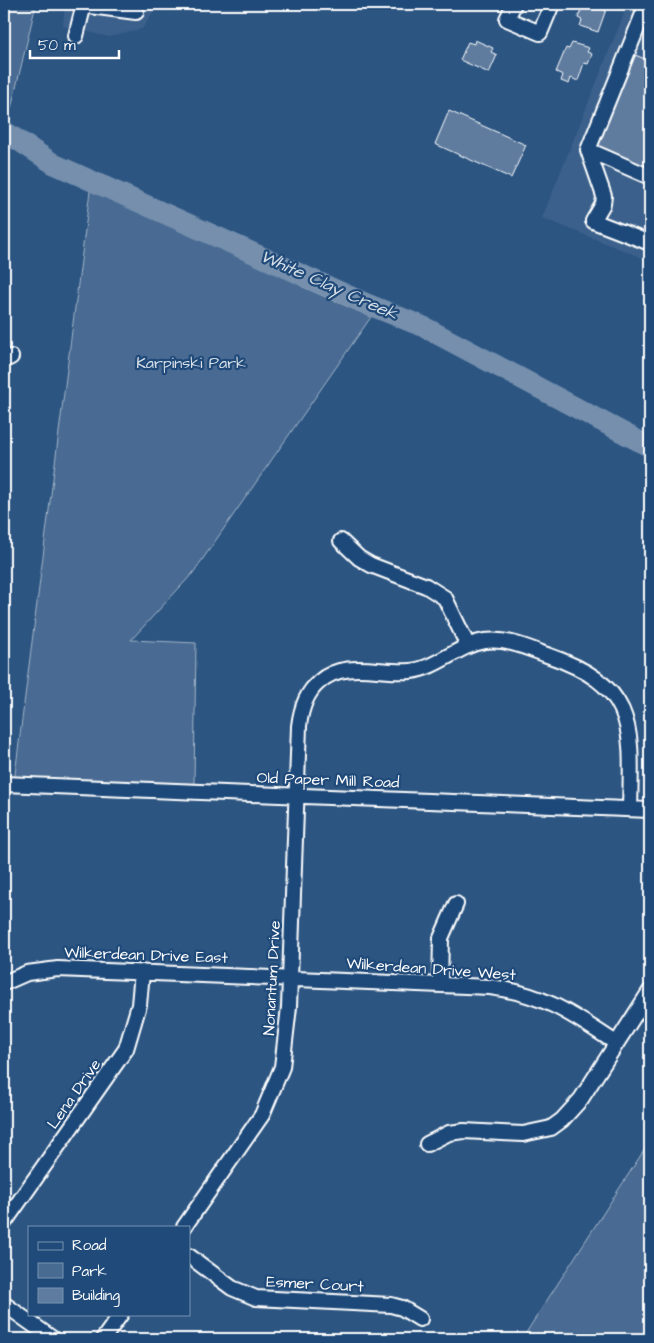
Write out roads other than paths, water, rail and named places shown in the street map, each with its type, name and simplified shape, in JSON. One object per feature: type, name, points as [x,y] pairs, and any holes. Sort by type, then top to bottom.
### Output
[{"type":"street","points":[[76,36],[84,4],[136,12]]},
{"type":"street","points":[[514,4],[508,19],[540,33],[552,4]]},
{"type":"street","points":[[647,4],[588,150],[604,196],[604,204],[593,221],[650,243]]},
{"type":"street","points":[[588,150],[650,177]]},
{"type":"street","points":[[341,541],[359,558],[371,565],[426,586],[445,598],[468,646],[484,641],[512,643],[582,668],[605,685],[622,707],[630,733],[630,809]]},
{"type":"street","name":"Nonantum Drive","points":[[185,1226],[252,1132],[270,1100],[282,1068],[290,978],[299,726],[304,703],[319,681],[332,674],[356,669],[412,671],[434,664],[468,646]]},
{"type":"street","name":"Old Paper Mill Road","points":[[4,784],[650,810]]},
{"type":"street","points":[[440,984],[441,938],[456,904]]},
{"type":"street","name":"Wilkerdean Drive East","points":[[4,983],[26,973],[58,969],[290,978]]},
{"type":"street","name":"Lena Drive","points":[[4,1223],[126,1049],[135,1024],[142,972]]},
{"type":"street","name":"Wilkerdean Drive West","points":[[290,978],[490,987],[533,995],[572,1014],[616,1043]]},
{"type":"street","points":[[427,1144],[449,1133],[464,1131],[523,1134],[551,1128],[571,1111],[650,991]]},
{"type":"street","name":"Esmer Court","points":[[190,1257],[232,1288],[256,1298],[391,1305],[402,1308],[420,1319]]},
{"type":"street","points":[[4,1304],[53,1339]]},
{"type":"street","points":[[103,1339],[120,1316]]},
{"type":"waterway","name":"White Clay Creek","points":[[4,131],[54,164],[367,304],[424,327],[650,447]]},
{"type":"park label","name":"Karpinski Park","points":[[191,363]]}]
